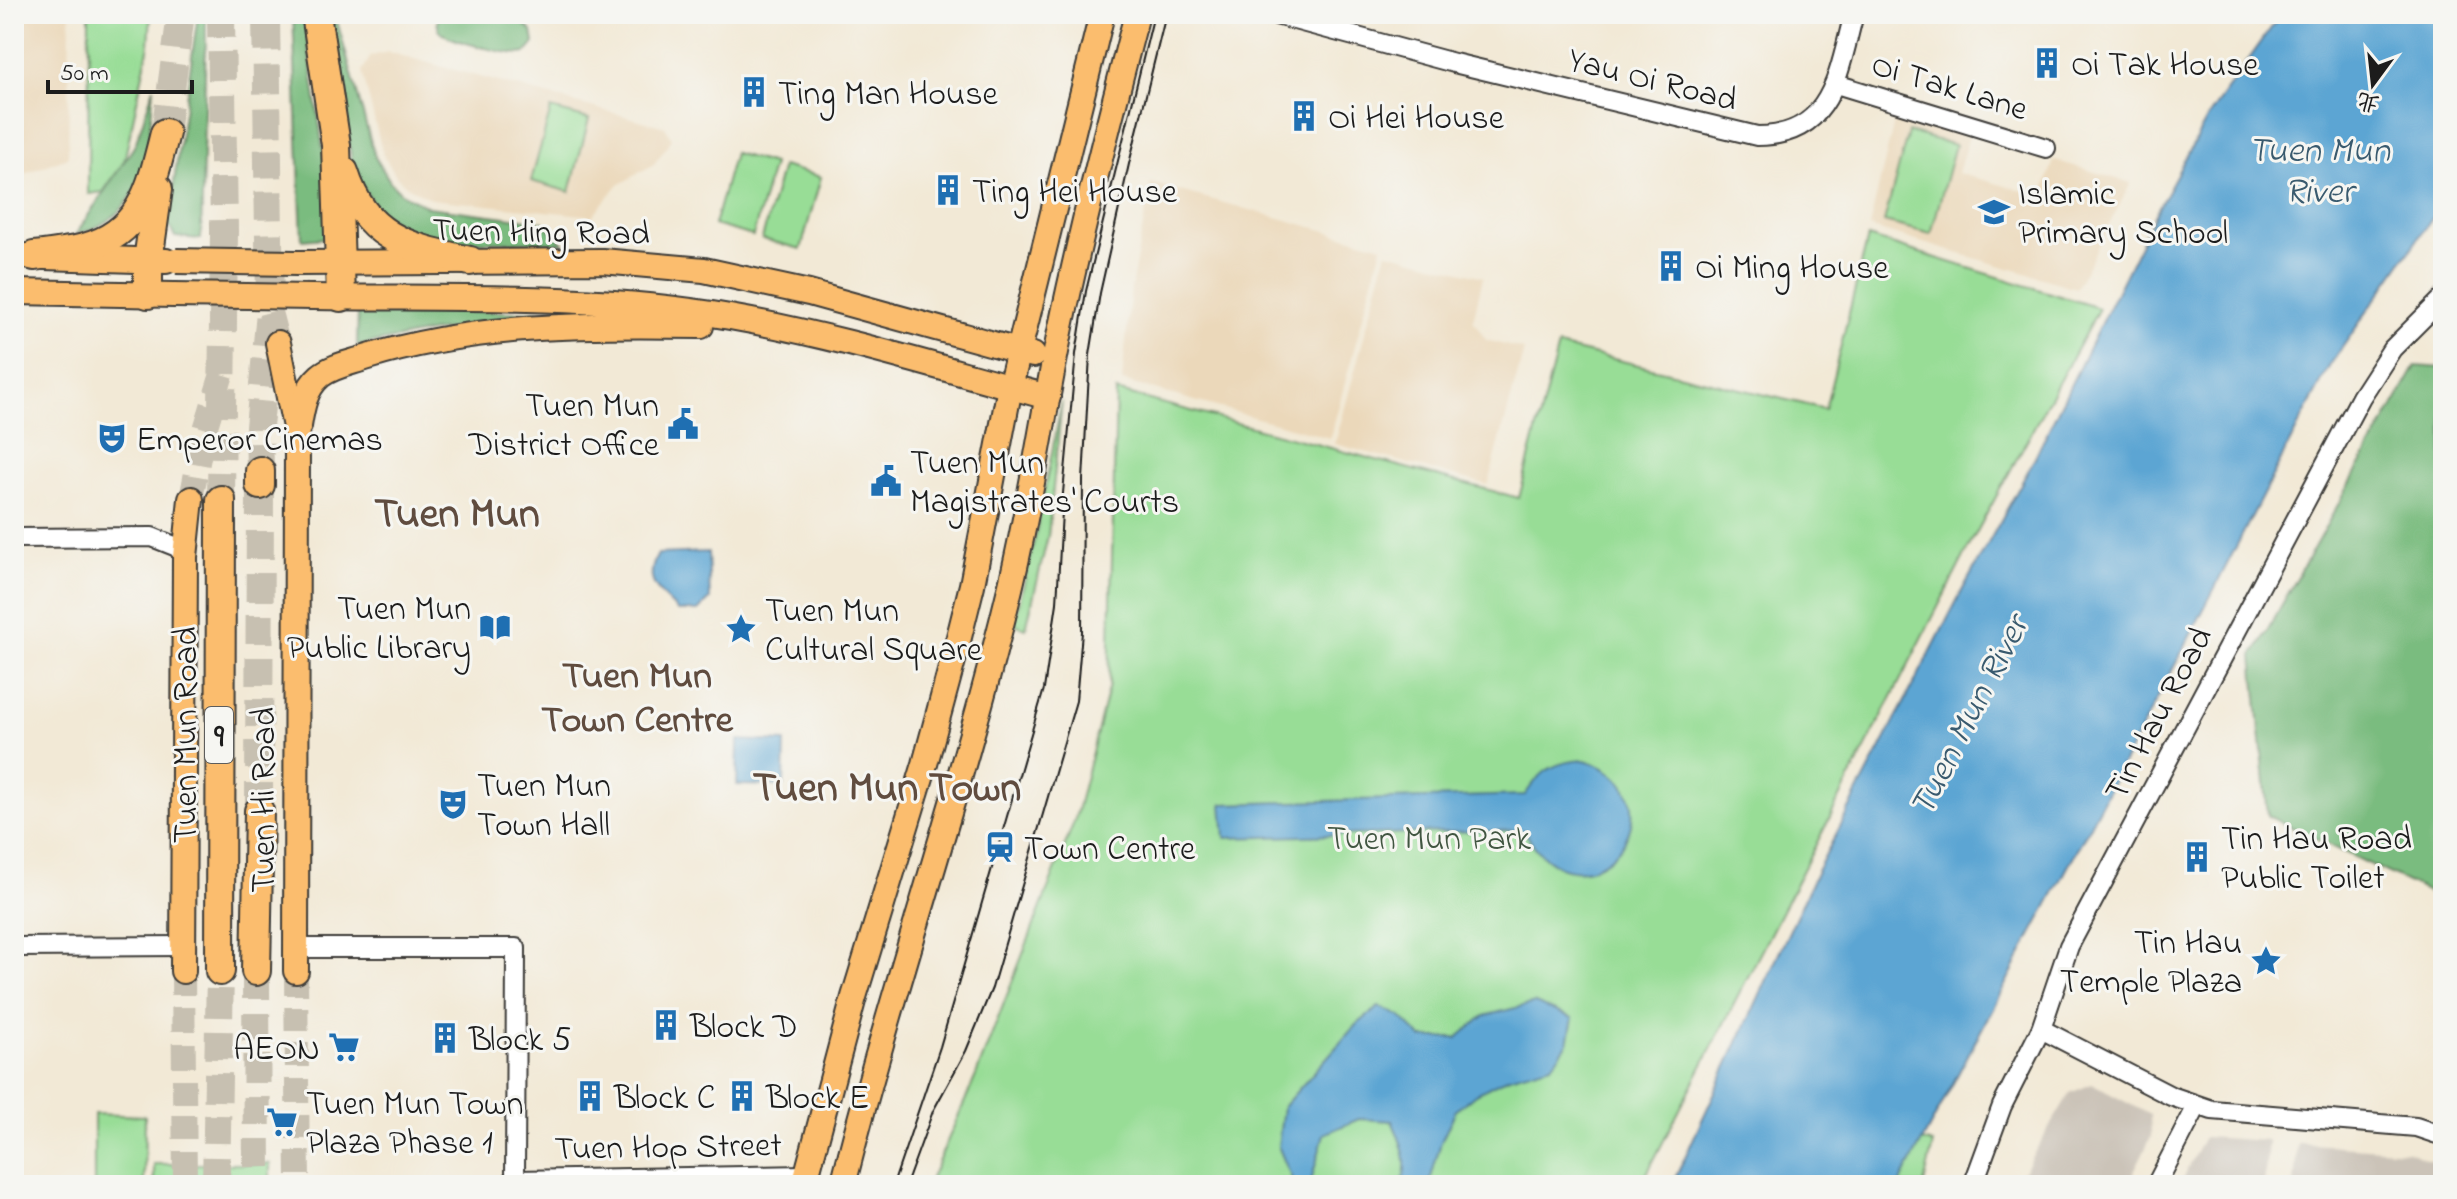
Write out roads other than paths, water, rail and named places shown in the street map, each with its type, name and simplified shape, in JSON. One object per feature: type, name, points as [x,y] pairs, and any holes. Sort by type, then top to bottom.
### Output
[{"type":"highway","points":[[316,14],[336,145],[341,297]]},
{"type":"highway","points":[[24,256],[96,244],[131,220],[142,207],[150,188],[165,133],[148,261],[161,294]]},
{"type":"highway","points":[[336,145],[356,201],[375,226],[410,247],[470,261]]},
{"type":"highway","name":"Tuen Mun Road","points":[[220,971],[221,500]]},
{"type":"highway","points":[[256,971],[259,811]]},
{"type":"main road","points":[[809,1182],[854,997],[947,683],[972,585],[1010,387],[1102,14]]},
{"type":"main road","points":[[843,1185],[882,1039],[981,702],[1024,532],[1054,361],[1080,240],[1137,14]]},
{"type":"main road","name":"Tuen Hing Road","points":[[24,256],[342,264],[602,261],[704,270],[809,293],[1054,361]]},
{"type":"main road","name":"Tuen Hing Road","points":[[14,292],[525,299],[687,311],[795,330],[1048,397]]},
{"type":"main road","points":[[297,437],[306,395],[322,374],[397,348],[486,334],[582,326],[711,326],[795,330]]},
{"type":"main road","name":"Tuen Hi Road","points":[[278,343],[297,437],[296,960]]},
{"type":"main road","points":[[183,971],[185,557],[191,499]]},
{"type":"street","name":"Yau Oi Road","points":[[1272,14],[1454,63],[1757,136],[1774,136],[1798,128],[1817,115],[1836,84],[1854,14]]},
{"type":"street","name":"Oi Tak Lane","points":[[1836,84],[2046,148]]},
{"type":"street","name":"Tin Hau Road","points":[[1973,1185],[2002,1106],[2041,1029],[2069,946],[2361,397],[2392,349],[2443,298]]},
{"type":"street","points":[[14,538],[152,537],[166,540],[185,557]]},
{"type":"street","points":[[14,947],[184,946]]},
{"type":"street","points":[[296,960],[516,948],[516,1182]]},
{"type":"street","points":[[2041,1029],[2158,1090],[2197,1106],[2228,1112],[2416,1127],[2443,1136]]},
{"type":"street","points":[[2156,1185],[2197,1106]]},
{"type":"street","name":"Tuen Hop Street","points":[[516,1182],[809,1182]]},
{"type":"water","name":"Tuen Mun River","points":[[2281,14],[2443,14],[2443,203],[2330,365],[1899,1185],[1672,1185],[1816,873],[1963,589],[2028,471],[2156,212],[2208,117]]},
{"type":"water","points":[[708,552],[710,599],[698,611],[678,611],[652,580],[653,564],[658,554]]},
{"type":"water","points":[[738,740],[785,742],[784,786],[737,785]]},
{"type":"water","points":[[1585,760],[1617,778],[1631,802],[1630,827],[1619,850],[1599,866],[1574,870],[1548,860],[1524,830],[1225,838],[1222,804],[1525,795],[1550,768]]},
{"type":"water","points":[[1535,1003],[1573,1018],[1568,1043],[1552,1065],[1509,1077],[1474,1095],[1456,1110],[1441,1142],[1429,1185],[1401,1185],[1405,1160],[1392,1121],[1359,1119],[1324,1134],[1310,1185],[1290,1185],[1292,1179],[1278,1146],[1283,1107],[1354,1027],[1379,1007],[1400,1016],[1422,1038],[1457,1038],[1484,1016]]},
{"type":"tunnel","points":[[165,133],[181,14]]},
{"type":"tunnel","points":[[221,14],[224,231],[221,500]]},
{"type":"tunnel","points":[[260,471],[259,427],[270,312],[266,14]]},
{"type":"tunnel","points":[[270,312],[278,343]]},
{"type":"tunnel","points":[[191,499],[203,436],[222,374]]},
{"type":"tunnel","points":[[259,811],[260,485]]},
{"type":"tunnel","points":[[183,971],[185,1185]]},
{"type":"tunnel","points":[[216,1185],[220,971]]},
{"type":"tunnel","points":[[256,971],[257,1185]]},
{"type":"tunnel","points":[[296,971],[298,1185]]},
{"type":"tram line","points":[[893,1185],[940,1047],[1044,689],[1057,603],[1063,493],[1076,354],[1086,291],[1154,14]]},
{"type":"tram line","points":[[906,1185],[933,1111],[966,1051],[992,988],[1076,701],[1082,632],[1083,480],[1090,355],[1100,293],[1166,14]]},
{"type":"place","name":"Oi Tak House","points":[[2047,63]]},
{"type":"place","name":"Ting Man House","points":[[754,92]]},
{"type":"place","name":"Oi Hei House","points":[[1304,116]]},
{"type":"place","name":"Ting Hei House","points":[[948,190]]},
{"type":"place","name":"Islamic Primary School","points":[[1994,212]]},
{"type":"place","name":"Oi Ming House","points":[[1671,266]]},
{"type":"place","name":"Tuen Mun District Office","points":[[683,424]]},
{"type":"place","name":"Emperor Cinemas","points":[[112,438]]},
{"type":"place","name":"Tuen Mun Magistrates' Courts","points":[[886,481]]},
{"type":"place","name":"Tuen Mun Public Library","points":[[495,627]]},
{"type":"place","name":"Tuen Mun Cultural Square","points":[[741,629]]},
{"type":"place","name":"Tuen Mun Town Hall","points":[[453,804]]},
{"type":"place","name":"Town Centre","points":[[1000,847]]},
{"type":"place","name":"Tin Hau Road Public Toilet","points":[[2197,857]]},
{"type":"place","name":"Tin Hau Temple Plaza","points":[[2266,961]]},
{"type":"place","name":"Block D","points":[[666,1025]]},
{"type":"place","name":"Block 5","points":[[445,1038]]},
{"type":"place","name":"AEON","points":[[344,1047]]},
{"type":"place","name":"Block C","points":[[590,1096]]},
{"type":"place","name":"Block E","points":[[742,1096]]},
{"type":"place","name":"Tuen Mun Town Plaza Phase 1","points":[[282,1122]]},
{"type":"district","name":"Tuen Mun","points":[[457,511]]},
{"type":"district","name":"Tuen Mun Town Centre","points":[[637,696]]},
{"type":"district","name":"Tuen Mun Town","points":[[887,785]]},
{"type":"park label","name":"Tuen Mun Park","points":[[1429,837]]}]
